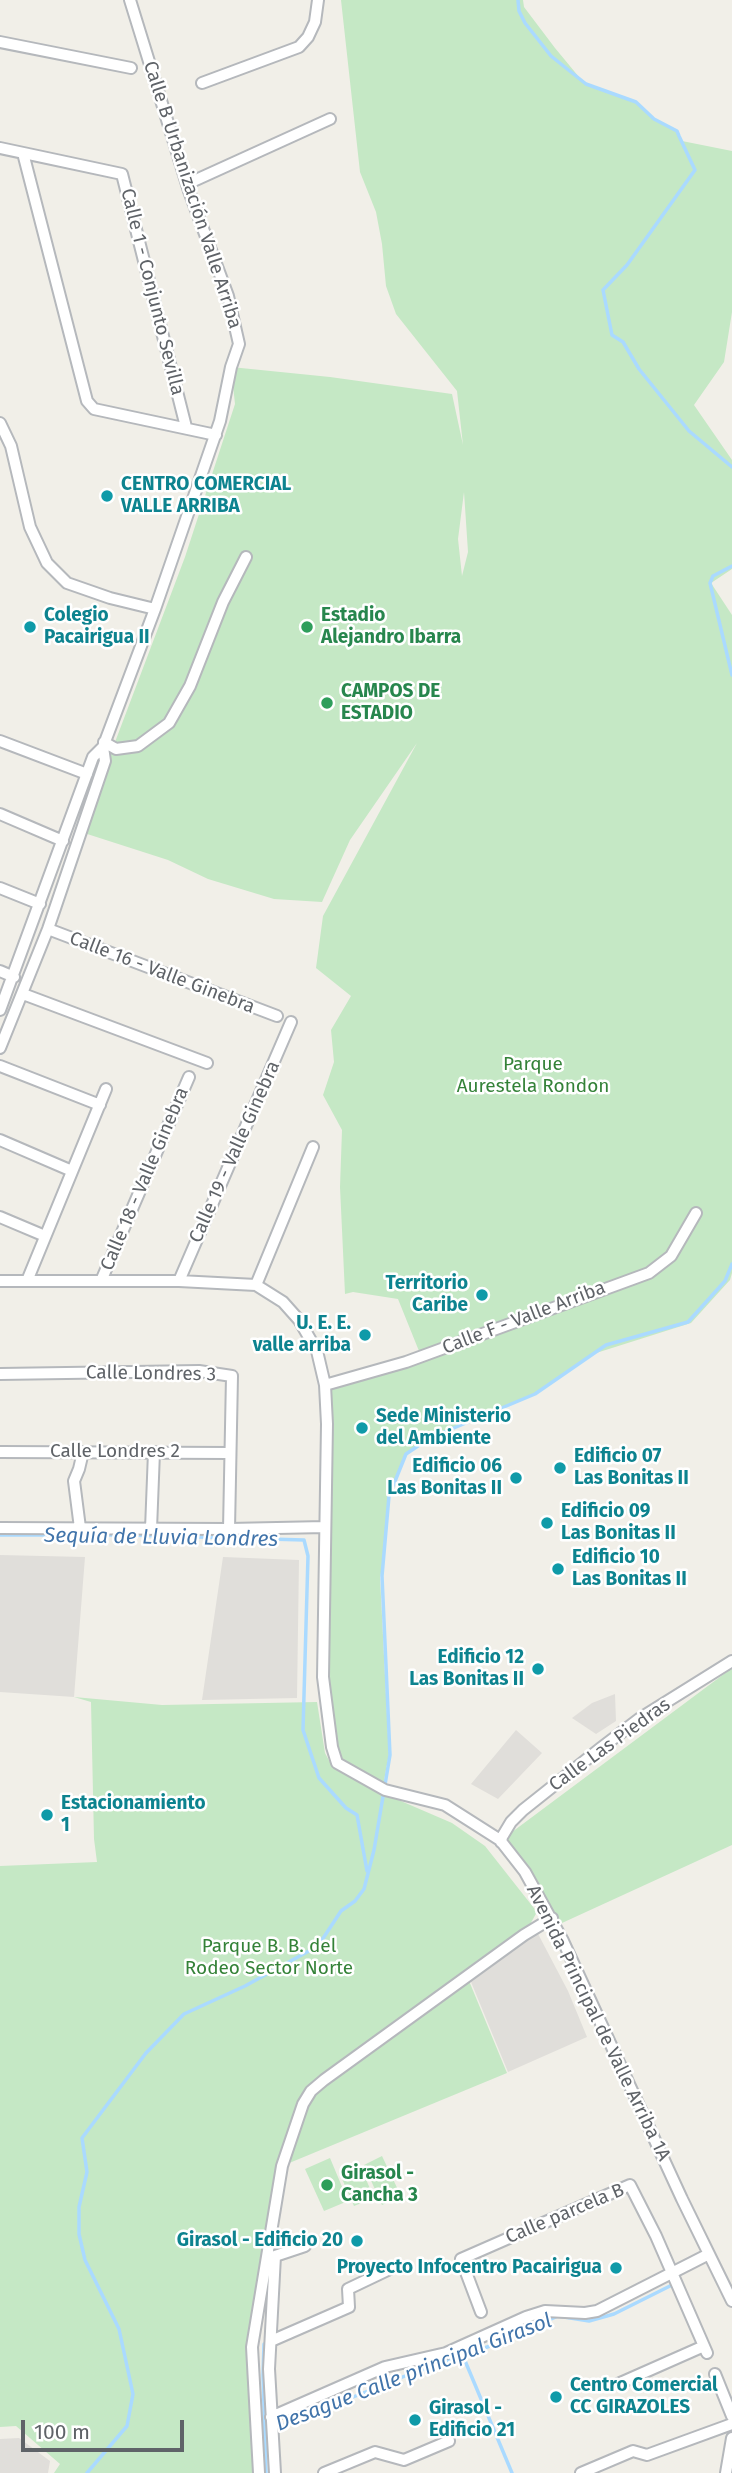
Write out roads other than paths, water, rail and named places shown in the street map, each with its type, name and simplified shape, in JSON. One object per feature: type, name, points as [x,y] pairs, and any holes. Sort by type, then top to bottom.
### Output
[{"type":"street","name":"Calle B Urbanización Valle Arriba","points":[[0,1010],[93,757],[104,744],[155,609],[215,435],[239,344],[228,296],[187,184],[131,0]]},
{"type":"street","points":[[202,83],[299,47],[308,37],[315,22],[318,0]]},
{"type":"street","points":[[0,42],[131,68]]},
{"type":"street","points":[[187,184],[330,119]]},
{"type":"street","name":"Calle 1 - Conjunto Sevilla","points":[[0,148],[122,174],[186,427]]},
{"type":"street","name":"Calle 1 - Conjunto Sevilla","points":[[23,153],[87,401],[94,409],[215,435]]},
{"type":"street","points":[[0,423],[11,446],[30,527],[47,563],[67,583],[110,598],[155,609]]},
{"type":"street","points":[[104,744],[117,749],[138,746],[169,723],[190,686],[223,602],[246,557]]},
{"type":"street","points":[[0,741],[87,774]]},
{"type":"street","name":"Calle B Urbanización Valle Arriba","points":[[0,1048],[48,929],[105,761],[104,744]]},
{"type":"street","points":[[0,814],[63,841]]},
{"type":"street","points":[[0,888],[40,904]]},
{"type":"street","name":"Calle 16 - Valle Ginebra","points":[[48,929],[277,1016]]},
{"type":"street","points":[[0,971],[14,977]]},
{"type":"street","points":[[23,995],[207,1063]]},
{"type":"street","name":"Calle 19 - Valle Ginebra","points":[[179,1281],[292,1022]]},
{"type":"street","points":[[0,1066],[100,1105]]},
{"type":"street","name":"Calle 18 - Valle Ginebra","points":[[101,1281],[189,1077]]},
{"type":"street","points":[[27,1281],[106,1089]]},
{"type":"street","points":[[0,1140],[72,1171]]},
{"type":"street","points":[[0,1280],[256,1284],[313,1147]]},
{"type":"street","name":"Calle F - Valle Arriba","points":[[325,1385],[406,1362],[649,1273],[671,1256],[696,1213]]},
{"type":"street","points":[[0,1217],[45,1236]]},
{"type":"street","name":"Avenida Principal de Valle Arriba 1A","points":[[256,1284],[283,1302],[299,1320],[317,1351],[325,1385],[323,1677],[332,1747],[337,1763],[385,1790],[445,1805],[501,1842],[525,1871],[552,1918],[732,2301]]},
{"type":"street","name":"Calle Londres 3","points":[[0,1374],[199,1371],[232,1376],[229,1530]]},
{"type":"street","name":"Calle Londres 2","points":[[0,1452],[230,1453]]},
{"type":"street","points":[[80,1528],[74,1480],[83,1452]]},
{"type":"street","points":[[151,1529],[154,1452]]},
{"type":"street","points":[[0,1528],[229,1530],[326,1527]]},
{"type":"street","name":"Calle Las Piedras","points":[[501,1842],[511,1822],[523,1810],[591,1755],[639,1719],[732,1661]]},
{"type":"street","points":[[259,2473],[252,2347],[282,2166],[303,2104],[324,2080],[524,1934],[552,1918]]},
{"type":"street","name":"Calle parcela B","points":[[481,2312],[461,2259],[630,2185],[705,2350],[618,2385]]},
{"type":"street","points":[[275,2473],[269,2369],[275,2256],[304,2246]]},
{"type":"street","points":[[271,2417],[385,2367],[446,2353],[526,2317],[545,2311],[597,2311],[627,2293],[709,2253]]},
{"type":"street","points":[[271,2341],[349,2307],[348,2289],[392,2268]]},
{"type":"street","points":[[715,2374],[732,2416]]},
{"type":"street","points":[[581,2473],[633,2451],[647,2455],[732,2424]]},
{"type":"street","points":[[726,2473],[732,2438]]},
{"type":"street","points":[[324,2473],[375,2452],[404,2460],[449,2441]]},
{"type":"waterway","points":[[518,0],[519,11],[525,23],[551,56],[586,84],[636,102],[654,119],[677,131],[695,170],[627,265],[603,290],[612,335],[623,342],[639,369],[689,431],[732,467]]},
{"type":"waterway","points":[[732,566],[713,576],[710,583],[732,675]]},
{"type":"waterway","points":[[87,2473],[127,2426],[133,2394],[119,2329],[85,2260],[79,2234],[79,2207],[87,2172],[82,2138],[146,2053],[184,2014],[245,1986],[318,1946],[341,1911],[355,1901],[364,1889],[374,1850],[390,1755],[382,1576],[389,1496],[406,1454],[430,1438],[535,1394],[606,1345],[688,1322],[725,1281],[732,1264]]},
{"type":"waterway","name":"Sequía de Lluvia Londres","points":[[0,1535],[128,1535],[304,1540],[308,1556],[303,1730],[319,1778],[346,1808],[357,1815],[367,1871]]},
{"type":"waterway","name":"Desague Calle principal Girasol","points":[[265,2430],[490,2346],[558,2316],[589,2321],[614,2314],[672,2285]]},
{"type":"waterway","points":[[264,2344],[266,2473]]},
{"type":"waterway","points":[[463,2356],[512,2473]]},
{"type":"place","name":"CENTRO COMERCIAL VALLE ARRIBA","points":[[107,496]]},
{"type":"place","name":"Colegio Pacairigua II","points":[[30,627]]},
{"type":"place","name":"Estadio Alejandro Ibarra","points":[[307,627]]},
{"type":"place","name":"CAMPOS DE ESTADIO","points":[[327,703]]},
{"type":"place","name":"Territorio Caribe","points":[[482,1295]]},
{"type":"place","name":"U. E. E. valle arriba","points":[[365,1335]]},
{"type":"place","name":"Sede Ministerio del Ambiente","points":[[362,1428]]},
{"type":"place","name":"Edificio 07 Las Bonitas II","points":[[560,1468]]},
{"type":"place","name":"Edificio 06 Las Bonitas II","points":[[516,1478]]},
{"type":"place","name":"Edificio 09 Las Bonitas II","points":[[547,1523]]},
{"type":"place","name":"Edificio 10 Las Bonitas II","points":[[558,1569]]},
{"type":"place","name":"Edificio 12 Las Bonitas II","points":[[538,1669]]},
{"type":"place","name":"Estacionamiento 1","points":[[47,1815]]},
{"type":"place","name":"Girasol - Cancha 3","points":[[327,2185]]},
{"type":"place","name":"Girasol - Edificio 20","points":[[357,2241]]},
{"type":"place","name":"Proyecto Infocentro Pacairigua","points":[[616,2268]]},
{"type":"place","name":"Centro Comercial CC GIRAZOLES","points":[[556,2397]]},
{"type":"place","name":"Girasol - Edificio 21","points":[[415,2420]]},
{"type":"park label","name":"Parque Aurestela Rondon","points":[[533,1076]]},
{"type":"park label","name":"Parque B. B. del Rodeo Sector Norte","points":[[269,1958]]}]
